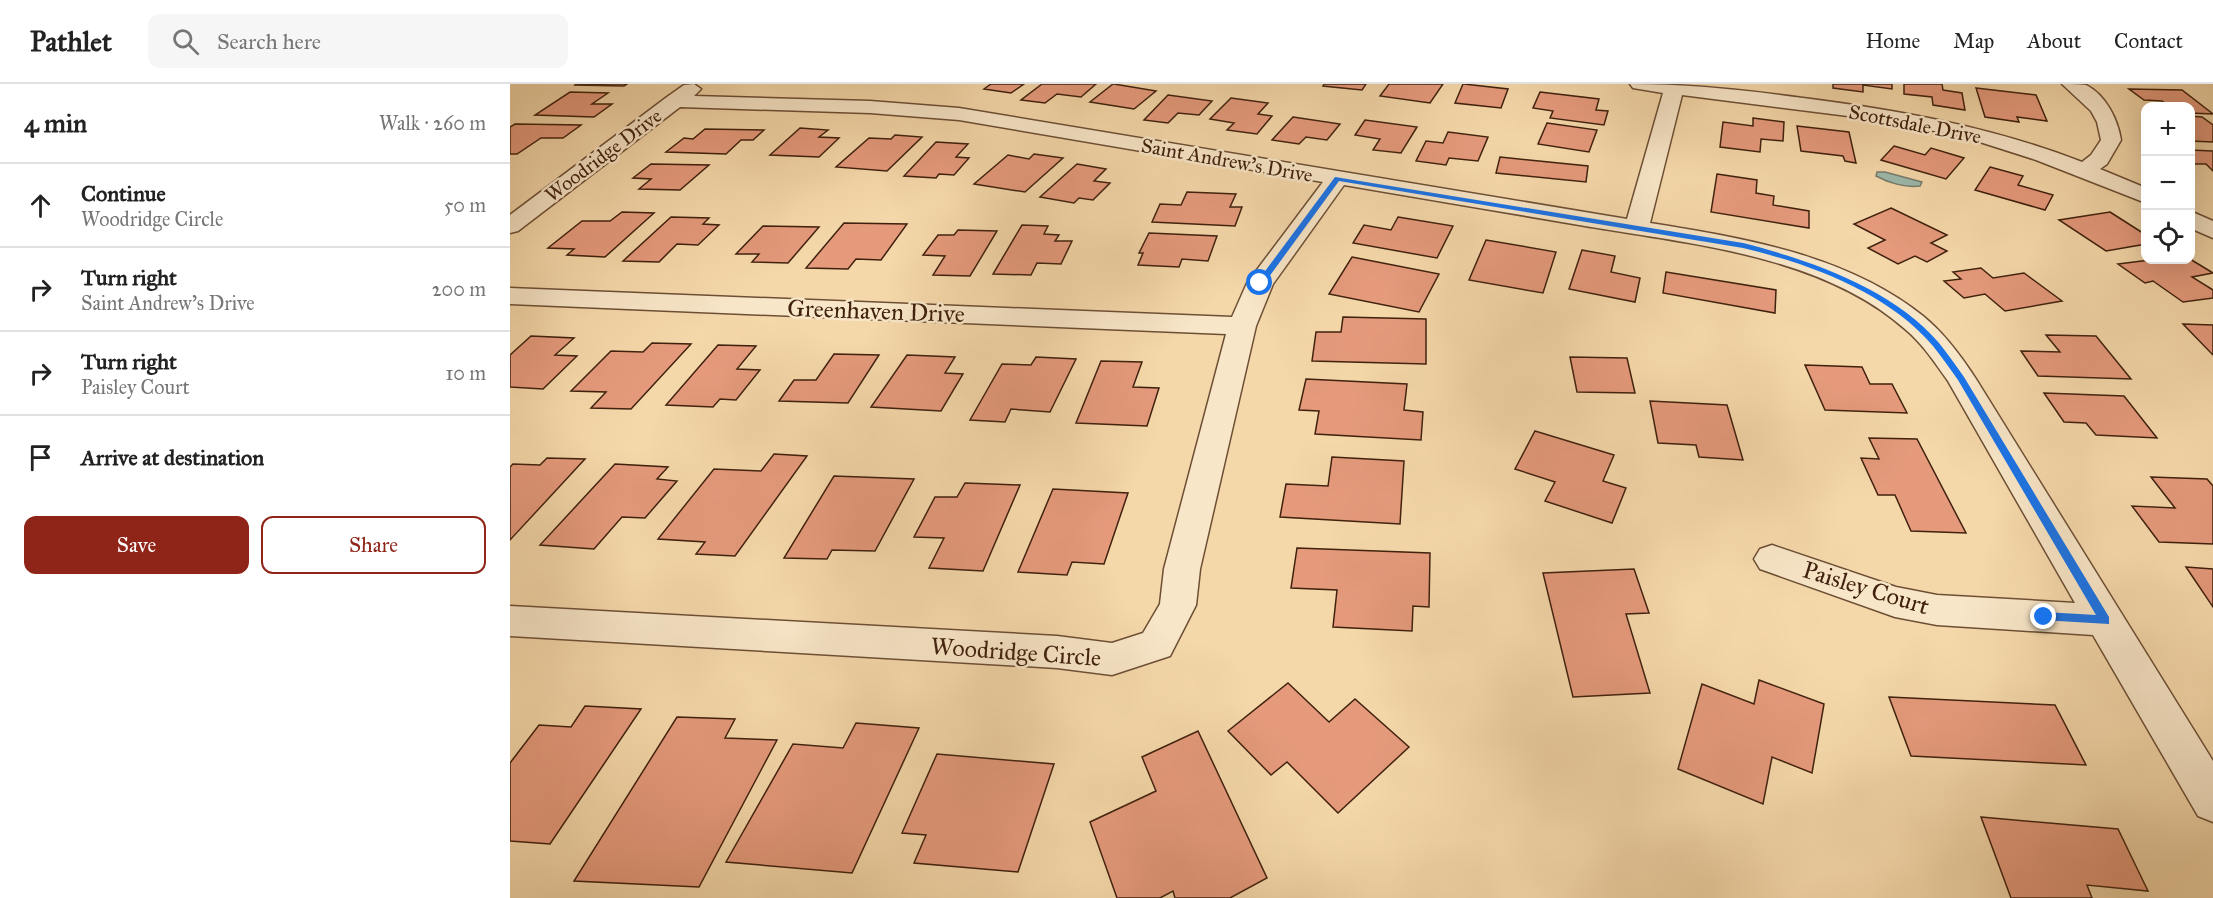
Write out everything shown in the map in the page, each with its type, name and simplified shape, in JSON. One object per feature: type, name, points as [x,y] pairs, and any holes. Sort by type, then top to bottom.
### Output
[{"type":"street","name":"Woodridge Drive","points":[[510,226],[697,84]]},
{"type":"street","name":"Scottsdale Drive","points":[[1640,84],[1674,86],[1938,125],[2016,146],[2086,170],[2141,194]]},
{"type":"street","points":[[2072,84],[2098,107],[2109,123],[2111,140],[2099,159],[2086,170]]},
{"type":"street","points":[[1637,227],[1674,86]]},
{"type":"street","name":"Saint Andrew's Drive","points":[[674,101],[870,107],[959,114],[1637,227],[1776,254],[1825,271],[1878,298],[1911,321],[1936,344],[1961,379],[2213,801]]},
{"type":"street","name":"Woodridge Circle","points":[[510,621],[1057,652],[1112,659],[1156,645],[1178,605],[1182,569],[1242,326],[1260,283],[1337,178]]},
{"type":"street","points":[[2195,221],[2213,231]]},
{"type":"street","name":"Greenhaven Drive","points":[[510,296],[1242,326]]},
{"type":"street","name":"Paisley Court","points":[[1772,560],[1895,602],[1936,610],[2105,620]]},
{"type":"shaded area","points":[[1877,172],[1922,182],[1920,186],[1898,184],[1876,176]]},
{"type":"building","points":[[576,84],[627,84],[624,86]]},
{"type":"building","points":[[991,84],[1024,84],[1011,93],[984,89]]},
{"type":"building","points":[[1042,84],[1096,84],[1081,97],[1057,94],[1045,103],[1021,100]]},
{"type":"building","points":[[1113,84],[1156,91],[1134,109],[1090,102]]},
{"type":"building","points":[[1324,84],[1366,84],[1362,90],[1323,86]]},
{"type":"building","points":[[1389,84],[1443,84],[1430,103],[1380,96]]},
{"type":"building","points":[[1463,84],[1508,89],[1501,108],[1455,103]]},
{"type":"building","points":[[1833,84],[1892,84],[1892,89],[1863,85],[1863,92],[1833,88]]},
{"type":"building","points":[[1904,84],[1942,84],[1943,90],[1962,93],[1965,110],[1933,105],[1932,97],[1904,94]]},
{"type":"building","points":[[1976,88],[2036,95],[2047,121],[2017,117],[2019,122],[1985,117]]},
{"type":"building","points":[[2129,89],[2182,90],[2213,114],[2195,113],[2195,102],[2144,100]]},
{"type":"building","points":[[570,92],[608,93],[592,104],[612,104],[594,117],[535,115]]},
{"type":"building","points":[[1540,92],[1599,99],[1596,110],[1608,111],[1604,125],[1550,118],[1553,111],[1533,108]]},
{"type":"building","points":[[1168,95],[1212,101],[1199,115],[1178,113],[1168,123],[1144,120]]},
{"type":"building","points":[[1231,98],[1268,103],[1258,114],[1272,116],[1257,134],[1227,130],[1234,123],[1210,119]]},
{"type":"building","points":[[2195,116],[2202,117],[2213,125],[2213,142],[2195,141]]},
{"type":"building","points":[[1293,117],[1340,124],[1327,140],[1306,137],[1299,144],[1272,140]]},
{"type":"building","points":[[1753,118],[1784,122],[1783,141],[1761,139],[1760,152],[1720,147],[1723,122],[1753,126]]},
{"type":"building","points":[[1365,120],[1417,127],[1401,153],[1373,150],[1380,139],[1355,135]]},
{"type":"building","points":[[1547,123],[1597,130],[1589,152],[1538,144]]},
{"type":"building","points":[[515,124],[581,125],[563,138],[541,138],[517,154],[510,154],[510,127]]},
{"type":"building","points":[[1797,126],[1849,132],[1856,163],[1845,161],[1843,156],[1801,151]]},
{"type":"building","points":[[800,128],[828,130],[819,137],[839,138],[819,157],[770,155]]},
{"type":"building","points":[[705,129],[764,130],[753,140],[741,140],[726,154],[666,152],[684,138],[693,139]]},
{"type":"building","points":[[1448,132],[1488,137],[1478,161],[1449,158],[1446,165],[1416,161],[1426,141],[1443,143]]},
{"type":"building","points":[[895,135],[922,137],[887,171],[836,167],[869,138],[891,139]]},
{"type":"building","points":[[936,142],[968,144],[956,157],[969,158],[954,175],[939,174],[936,178],[904,176]]},
{"type":"building","points":[[1894,146],[1925,155],[1931,148],[1964,158],[1946,179],[1881,160]]},
{"type":"building","points":[[2195,150],[2213,151],[2213,171],[2206,164],[2195,164]]},
{"type":"building","points":[[1034,154],[1063,158],[1025,192],[974,184],[1008,155],[1029,159]]},
{"type":"building","points":[[1500,157],[1588,166],[1586,182],[1496,173]]},
{"type":"building","points":[[651,164],[709,165],[680,190],[639,189],[651,179],[633,178]]},
{"type":"building","points":[[1077,164],[1106,169],[1094,181],[1110,183],[1093,200],[1079,198],[1074,203],[1040,197]]},
{"type":"building","points":[[1990,167],[2023,176],[2018,185],[2053,195],[2045,210],[1975,190]]},
{"type":"building","points":[[1717,174],[1757,180],[1756,193],[1774,196],[1773,205],[1809,211],[1809,228],[1711,212]]},
{"type":"building","points":[[1187,192],[1236,194],[1230,207],[1242,207],[1235,226],[1152,222],[1160,204],[1181,205]]},
{"type":"building","points":[[1891,208],[1947,235],[1931,243],[1947,251],[1927,262],[1915,256],[1898,264],[1868,248],[1885,240],[1854,224]]},
{"type":"building","points":[[622,212],[654,213],[605,257],[567,255],[574,249],[548,248],[582,221],[610,221]]},
{"type":"building","points":[[2110,212],[2141,232],[2141,245],[2106,251],[2059,220]]},
{"type":"building","points":[[671,217],[709,218],[703,224],[719,225],[698,245],[677,244],[659,262],[623,261]]},
{"type":"building","points":[[1398,217],[1453,226],[1437,258],[1353,243],[1364,225],[1391,230]]},
{"type":"building","points":[[844,223],[907,224],[881,260],[856,259],[848,269],[806,268]]},
{"type":"building","points":[[1022,225],[1048,226],[1044,234],[1059,235],[1055,241],[1072,241],[1061,264],[1037,263],[1031,275],[993,274]]},
{"type":"building","points":[[763,226],[819,227],[788,263],[752,262],[759,254],[736,254]]},
{"type":"building","points":[[958,230],[997,231],[970,276],[933,275],[945,256],[923,255],[938,235],[954,235]]},
{"type":"building","points":[[1149,233],[1217,236],[1208,261],[1182,259],[1179,267],[1138,265],[1143,253],[1139,253]]},
{"type":"building","points":[[1486,240],[1556,252],[1543,293],[1469,280]]},
{"type":"building","points":[[1582,250],[1615,256],[1611,272],[1640,278],[1635,302],[1569,289]]},
{"type":"building","points":[[1352,257],[1439,274],[1419,312],[1329,294]]},
{"type":"building","points":[[2141,261],[2141,264],[2195,264],[2195,262],[2213,273],[2192,277],[2213,290],[2213,298],[2183,302],[2153,281],[2145,283],[2118,264]]},
{"type":"building","points":[[1981,268],[1993,278],[2024,273],[2062,301],[2005,311],[1985,294],[1964,298],[1944,281],[1961,279],[1953,272]]},
{"type":"building","points":[[1666,272],[1776,290],[1775,313],[1663,293]]},
{"type":"building","points":[[1343,317],[1426,319],[1426,364],[1312,361],[1316,332],[1341,332]]},
{"type":"building","points":[[2183,324],[2213,325],[2213,355]]},
{"type":"building","points":[[2046,335],[2096,336],[2131,379],[2038,376],[2021,351],[2060,352]]},
{"type":"building","points":[[531,336],[574,338],[555,355],[577,356],[543,389],[510,387],[510,355]]},
{"type":"building","points":[[652,343],[691,344],[631,409],[591,408],[606,392],[571,391],[611,351],[643,352]]},
{"type":"building","points":[[718,345],[756,346],[737,369],[760,370],[736,400],[720,399],[713,407],[666,405]]},
{"type":"building","points":[[834,354],[879,355],[848,403],[779,401],[794,380],[816,380]]},
{"type":"building","points":[[907,355],[955,357],[945,373],[963,374],[941,411],[871,407]]},
{"type":"building","points":[[1036,357],[1076,359],[1050,412],[1011,409],[1005,422],[970,420],[1002,364],[1031,365]]},
{"type":"building","points":[[1570,357],[1627,358],[1635,393],[1577,392]]},
{"type":"building","points":[[1101,361],[1142,362],[1133,387],[1159,388],[1147,426],[1076,423]]},
{"type":"building","points":[[1805,365],[1862,367],[1870,384],[1892,384],[1907,413],[1825,410]]},
{"type":"building","points":[[1306,379],[1407,384],[1404,410],[1423,412],[1421,440],[1315,434],[1319,411],[1299,410]]},
{"type":"building","points":[[2044,393],[2124,396],[2157,438],[2096,435],[2086,423],[2064,422]]},
{"type":"building","points":[[1650,401],[1727,405],[1743,460],[1699,457],[1696,445],[1658,443]]},
{"type":"building","points":[[1535,431],[1614,455],[1603,481],[1626,488],[1612,523],[1545,501],[1555,482],[1515,469]]},
{"type":"building","points":[[1869,438],[1917,439],[1966,533],[1911,531],[1895,495],[1878,495],[1861,458],[1879,459]]},
{"type":"building","points":[[774,454],[807,456],[735,556],[696,554],[705,542],[658,539],[714,469],[761,471]]},
{"type":"building","points":[[1332,457],[1404,461],[1400,524],[1280,517],[1286,484],[1328,486]]},
{"type":"building","points":[[547,458],[585,459],[510,540],[510,467],[513,464],[540,465]]},
{"type":"building","points":[[615,464],[668,467],[657,479],[677,481],[645,518],[622,517],[594,549],[540,545]]},
{"type":"building","points":[[834,476],[914,479],[875,551],[832,550],[827,559],[784,558]]},
{"type":"building","points":[[2151,477],[2207,479],[2213,486],[2213,544],[2159,542],[2132,506],[2175,508]]},
{"type":"building","points":[[965,483],[1020,485],[983,571],[929,568],[944,538],[914,537],[935,497],[957,497]]},
{"type":"building","points":[[1053,489],[1128,493],[1104,564],[1072,562],[1067,575],[1018,572]]},
{"type":"building","points":[[1297,548],[1430,553],[1429,607],[1413,606],[1412,631],[1333,627],[1337,590],[1291,588]]},
{"type":"building","points":[[2186,567],[2213,569],[2213,607]]},
{"type":"building","points":[[1634,569],[1649,613],[1626,614],[1650,693],[1573,697],[1543,573]]},
{"type":"building","points":[[1759,680],[1824,704],[1812,773],[1772,757],[1763,804],[1678,769],[1702,684],[1754,704]]},
{"type":"building","points":[[1288,683],[1329,722],[1355,699],[1409,747],[1338,813],[1287,762],[1271,775],[1228,731]]},
{"type":"building","points":[[1889,697],[2055,705],[2086,765],[1911,756]]},
{"type":"building","points":[[585,706],[641,709],[550,844],[510,841],[510,763],[539,725],[571,727]]},
{"type":"building","points":[[677,717],[735,719],[725,738],[777,740],[699,887],[574,881]]},
{"type":"building","points":[[856,723],[919,728],[852,873],[726,862],[793,744],[843,748]]},
{"type":"building","points":[[1198,731],[1267,878],[1230,898],[1175,898],[1173,891],[1160,898],[1117,898],[1090,822],[1156,791],[1142,757]]},
{"type":"building","points":[[937,754],[1054,764],[1018,872],[914,863],[926,835],[902,833]]},
{"type":"building","points":[[1981,817],[2118,829],[2148,891],[2087,885],[2092,898],[2011,898]]},
{"type":"route","points":[[1260,283],[1337,178],[1743,246],[1776,254],[1825,271],[1878,298],[1911,321],[1936,344],[1961,379],[2105,620],[2044,617]]}]
